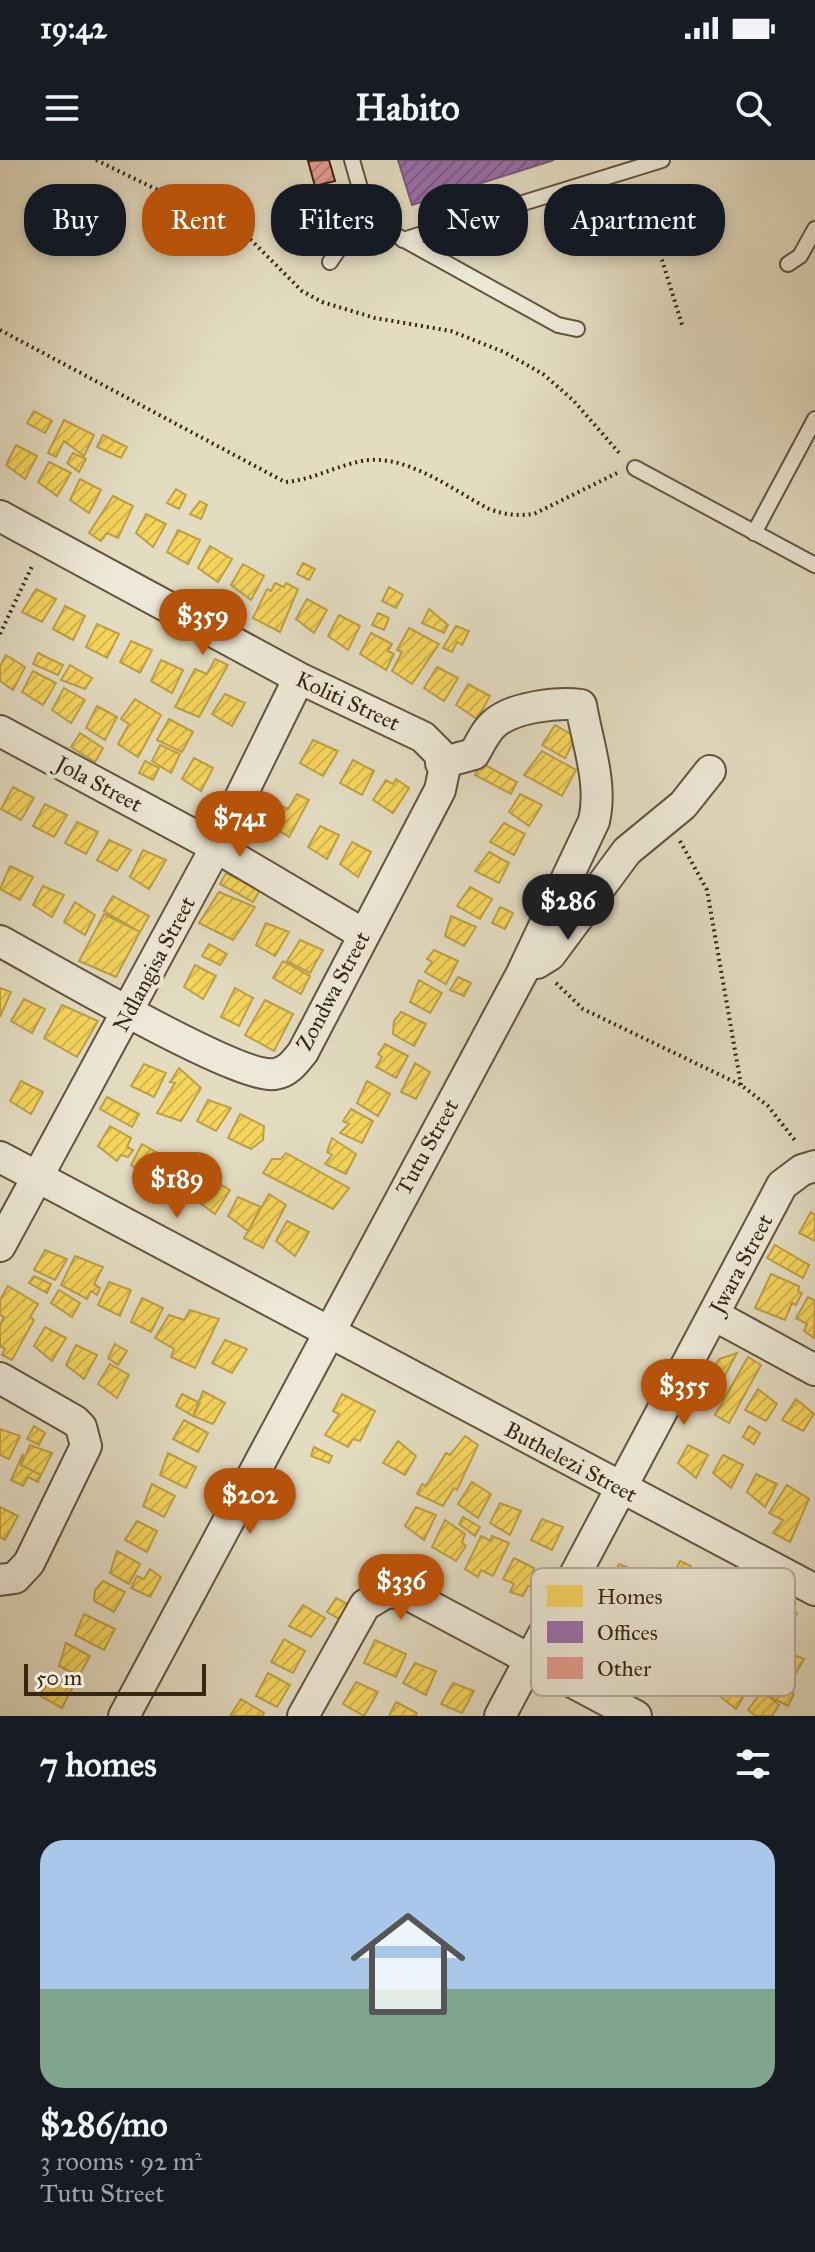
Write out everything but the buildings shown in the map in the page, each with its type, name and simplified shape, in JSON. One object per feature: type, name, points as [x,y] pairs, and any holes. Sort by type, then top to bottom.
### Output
[{"type":"street","name":"Koliti Street","points":[[0,516],[299,678],[423,737],[440,758]]},
{"type":"street","name":"Ndlangisa Street","points":[[0,1246],[216,847],[299,678]]},
{"type":"street","name":"Tutu Street","points":[[124,1716],[328,1330],[530,968],[598,804],[581,705],[568,703],[504,717],[492,724],[474,754],[440,758]]},
{"type":"street","name":"Jola Street","points":[[0,731],[216,847],[363,934]]},
{"type":"street","name":"Zondwa Street","points":[[129,1012],[238,1065],[273,1075],[286,1071],[303,1052],[440,790],[440,758]]},
{"type":"street","points":[[530,968],[550,955],[627,851],[683,805],[710,771]]},
{"type":"street","points":[[0,941],[129,1012]]},
{"type":"street","name":"Buthelezi Street","points":[[0,1157],[773,1568]]},
{"type":"street","name":"Jwara Street","points":[[578,1568],[782,1185],[808,1168]]},
{"type":"street","points":[[714,1315],[815,1370]]},
{"type":"street","points":[[0,1378],[75,1421],[81,1427],[86,1446],[29,1563],[15,1578],[0,1580]]},
{"type":"street","name":"Buthelezi Street","points":[[795,1580],[815,1590]]},
{"type":"street","points":[[303,1716],[365,1605],[387,1592],[409,1595],[530,1660]]},
{"type":"street","name":"Jwara Street","points":[[500,1716],[530,1660]]},
{"type":"street","points":[[598,1696],[636,1716]]},
{"type":"lane","points":[[352,160],[359,184]]},
{"type":"lane","points":[[403,240],[662,160]]},
{"type":"lane","points":[[788,264],[800,256],[815,229]]},
{"type":"lane","points":[[403,240],[558,325],[577,329]]},
{"type":"lane","points":[[330,262],[334,256]]},
{"type":"lane","points":[[754,533],[815,419]]},
{"type":"lane","points":[[635,468],[815,565]]},
{"type":"path","points":[[0,330],[285,482],[304,480],[359,461],[391,459],[489,509],[503,515],[521,515],[534,514],[607,476],[635,468],[573,400],[530,367],[451,331],[375,318],[322,302],[284,274],[242,231],[96,160]]},
{"type":"path","points":[[634,169],[683,328]]},
{"type":"path","points":[[0,634],[45,540]]},
{"type":"path","points":[[664,818],[692,858],[707,890],[741,1085]]},
{"type":"path","points":[[530,968],[583,1009],[741,1085],[768,1106],[797,1141],[808,1168]]}]
